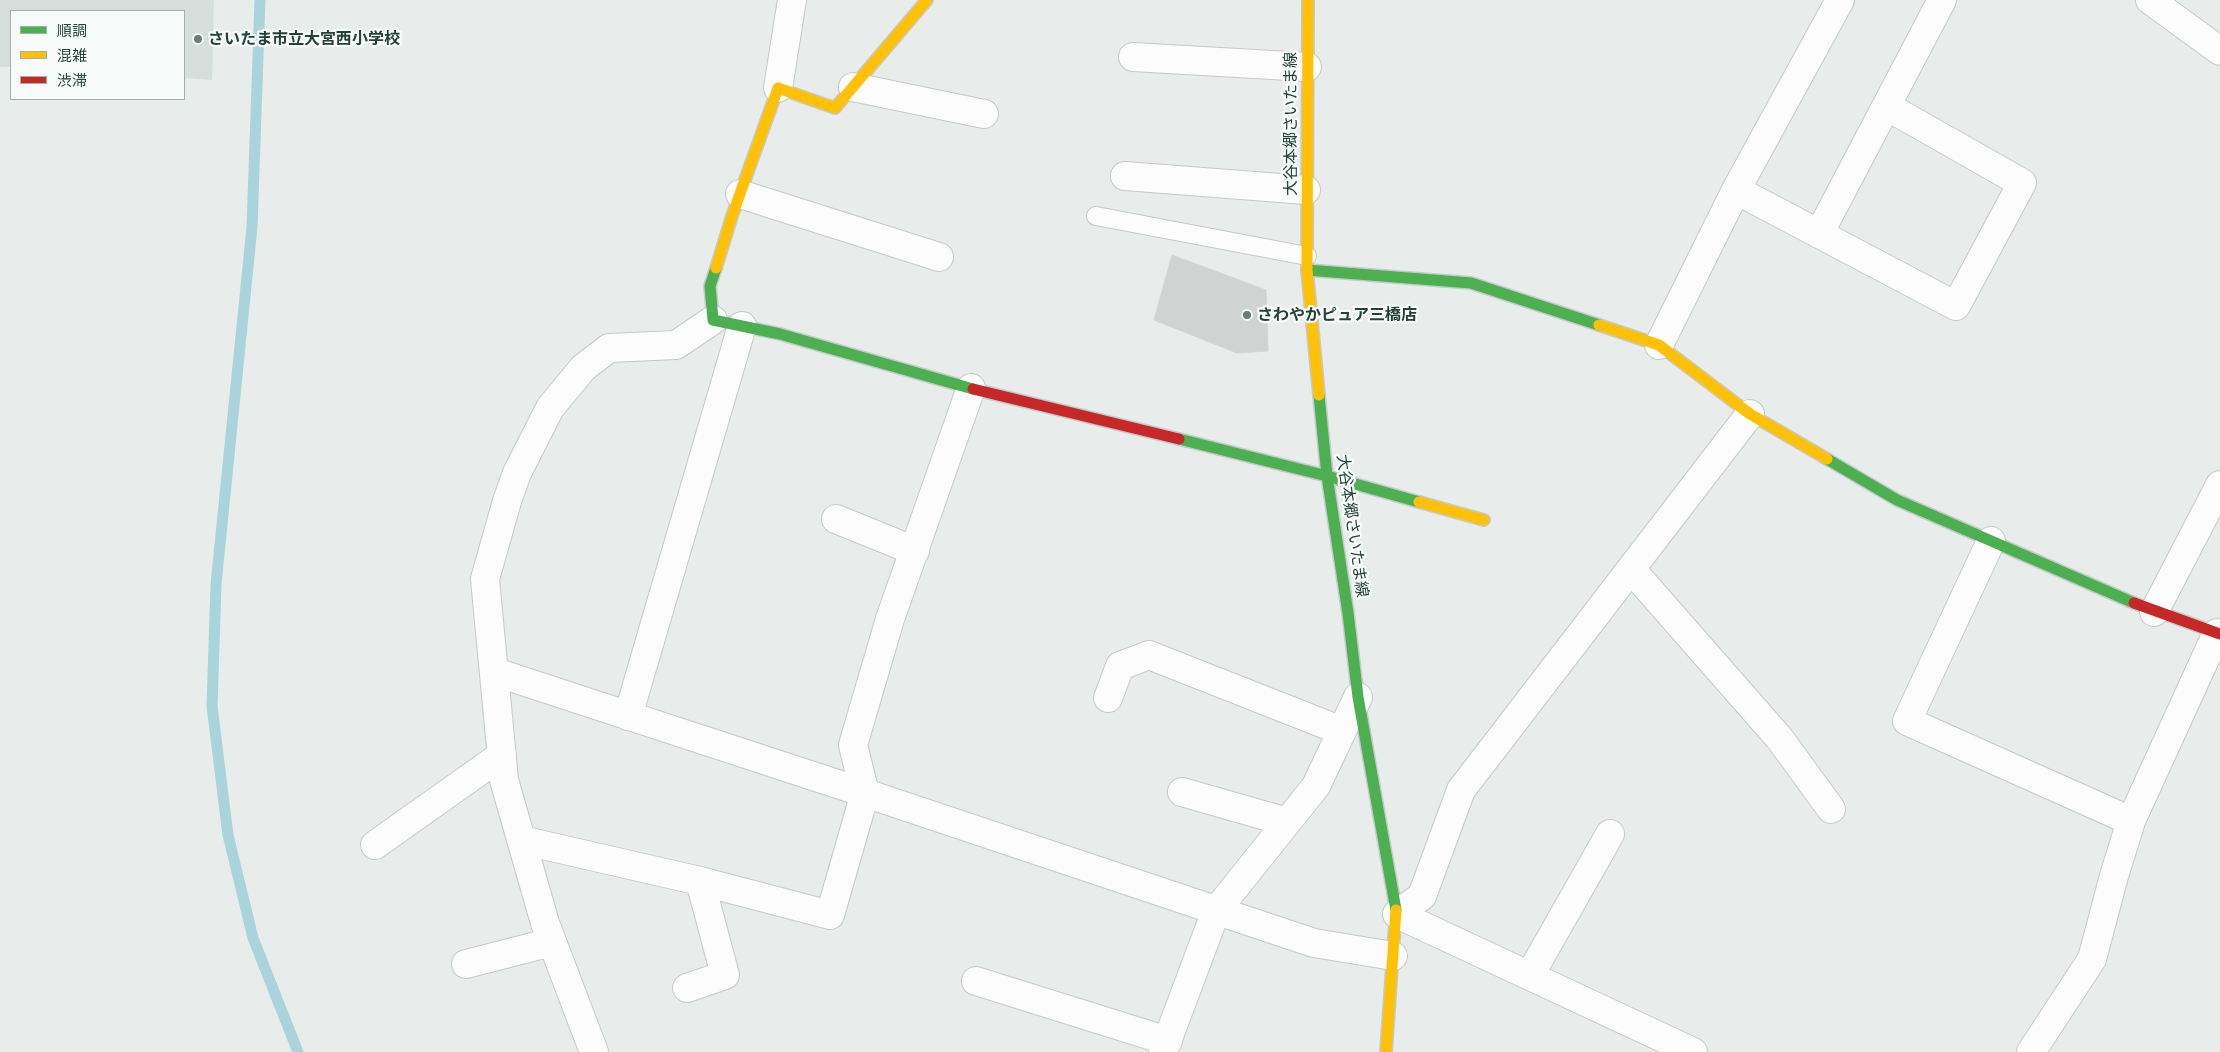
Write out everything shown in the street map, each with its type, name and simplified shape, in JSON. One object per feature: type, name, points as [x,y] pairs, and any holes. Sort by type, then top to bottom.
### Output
[{"type":"street","points":[[713,320],[710,286],[740,194],[778,88],[792,0]]},
{"type":"street","points":[[778,88],[835,108],[927,0]]},
{"type":"street","name":"大谷本郷さいたま線","points":[[1308,0],[1307,263],[1327,476],[1348,613],[1358,696],[1397,914],[1386,1052]]},
{"type":"street","points":[[1659,345],[1736,190],[1840,0]]},
{"type":"street","points":[[1819,234],[1888,107],[1942,0]]},
{"type":"street","points":[[2150,0],[2220,50]]},
{"type":"street","points":[[1133,57],[1307,66]]},
{"type":"street","points":[[853,87],[984,114]]},
{"type":"street","points":[[1736,190],[1956,306],[2022,183],[1888,107]]},
{"type":"street","points":[[1125,176],[1306,190]]},
{"type":"street","points":[[740,194],[939,257]]},
{"type":"street","points":[[1307,263],[1471,283],[1659,345],[1750,414],[1897,500],[2154,612],[2218,634],[2131,821],[2092,959],[2031,1052]]},
{"type":"street","points":[[594,1052],[552,942],[504,780],[485,579],[517,473],[550,408],[583,368],[609,348],[676,345],[713,320],[780,334],[971,388],[1327,476],[1484,520]]},
{"type":"street","points":[[628,716],[742,326]]},
{"type":"street","points":[[521,840],[700,881],[830,915],[865,793],[853,745],[890,620],[971,388]]},
{"type":"street","points":[[1693,1052],[1397,914],[1422,896],[1461,790],[1750,414]]},
{"type":"street","points":[[2154,612],[2220,486]]},
{"type":"street","points":[[836,519],[914,551]]},
{"type":"street","points":[[1991,541],[1907,721],[2131,821]]},
{"type":"street","points":[[1632,569],[1780,739],[1831,809]]},
{"type":"street","points":[[1108,698],[1120,666],[1150,655],[1342,731]]},
{"type":"street","points":[[495,672],[1314,943],[1394,956]]},
{"type":"street","points":[[976,981],[1165,1047],[1216,911],[1316,786],[1358,696]]},
{"type":"street","points":[[375,845],[502,755]]},
{"type":"street","points":[[1182,792],[1287,822]]},
{"type":"street","points":[[1530,975],[1610,834]]},
{"type":"street","points":[[687,988],[724,975],[700,881]]},
{"type":"street","points":[[466,964],[552,942]]},
{"type":"lane","points":[[1096,216],[1307,263]]},
{"type":"shaded area","name":"さいたま市立大宮西小学校","points":[[0,0],[214,0],[212,80],[185,78],[185,10],[10,10],[10,67],[0,67]]},
{"type":"building","points":[[1172,255],[1266,290],[1268,351],[1237,353],[1154,320]]},
{"type":"waterway","points":[[260,0],[252,227],[216,584],[212,706],[228,835],[253,938],[298,1052]]},
{"type":"traffic: fast","points":[[716,268],[710,286],[713,320],[780,334],[973,389]]},
{"type":"traffic: fast","points":[[1307,270],[1471,283],[1599,325]]},
{"type":"traffic: fast","points":[[1319,395],[1327,476],[1348,613],[1358,697],[1396,910]]},
{"type":"traffic: fast","points":[[1179,439],[1327,476],[1419,502]]},
{"type":"traffic: fast","points":[[1827,459],[1897,500],[2134,603]]},
{"type":"traffic: slow","points":[[716,268],[732,216],[778,88],[835,108],[927,0]]},
{"type":"traffic: slow","points":[[1308,0],[1307,270],[1319,395]]},
{"type":"traffic: slow","points":[[1599,325],[1659,345],[1750,414],[1827,459]]},
{"type":"traffic: slow","points":[[1419,502],[1484,520]]},
{"type":"traffic: slow","points":[[1386,1052],[1396,910]]},
{"type":"traffic: jam","points":[[973,389],[1179,439]]},
{"type":"traffic: jam","points":[[2134,603],[2220,634]]},
{"type":"place","name":"さいたま市立大宮西小学校","points":[[198,39]]},
{"type":"place","name":"さわやかピュア三橋店","points":[[1247,315]]}]
